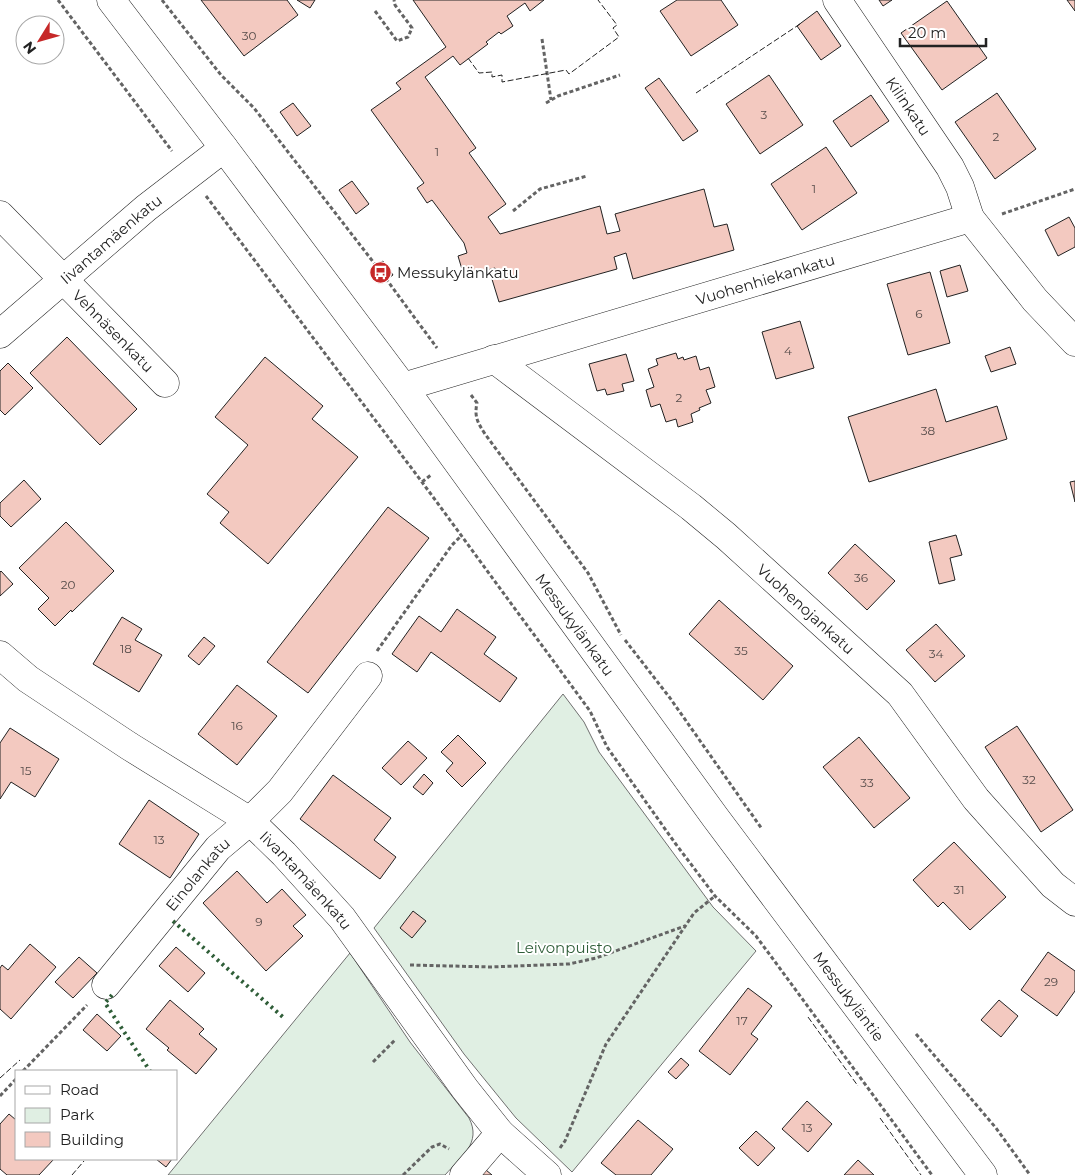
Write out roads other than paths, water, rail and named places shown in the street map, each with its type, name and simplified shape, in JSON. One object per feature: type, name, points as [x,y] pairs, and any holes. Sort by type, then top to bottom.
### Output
[{"type":"street","name":"Messukylänkatu","points":[[111,0],[403,387],[715,817]]},
{"type":"street","name":"Kilinkatu","points":[[837,0],[950,167],[960,187],[970,218]]},
{"type":"street","name":"Iivantamäenkatu","points":[[0,334],[146,208],[224,148]]},
{"type":"street","name":"Vehnäsenkatu","points":[[0,216],[165,383]]},
{"type":"street","points":[[970,218],[1035,300],[1075,342]]},
{"type":"street","name":"Vuohenhiekankatu","points":[[403,387],[970,218]]},
{"type":"street","name":"Vuohenojankatu","points":[[494,359],[719,531],[900,694],[976,799],[1053,885],[1075,902]]},
{"type":"street","name":"Iivantamäenkatu","points":[[0,655],[28,679],[250,821],[284,854],[342,918],[465,1089],[500,1133],[545,1173]]},
{"type":"street","name":"Einolankatu","points":[[106,985],[218,848],[250,821],[280,791],[368,676]]},
{"type":"street","name":"Messukyläntie","points":[[715,817],[982,1175]]},
{"type":"street","points":[[467,1172],[500,1133]]},
{"type":"place","name":"Messukylänkatu","points":[[381,272]]},
{"type":"park label","name":"Leivonpuisto","points":[[564,947]]}]
